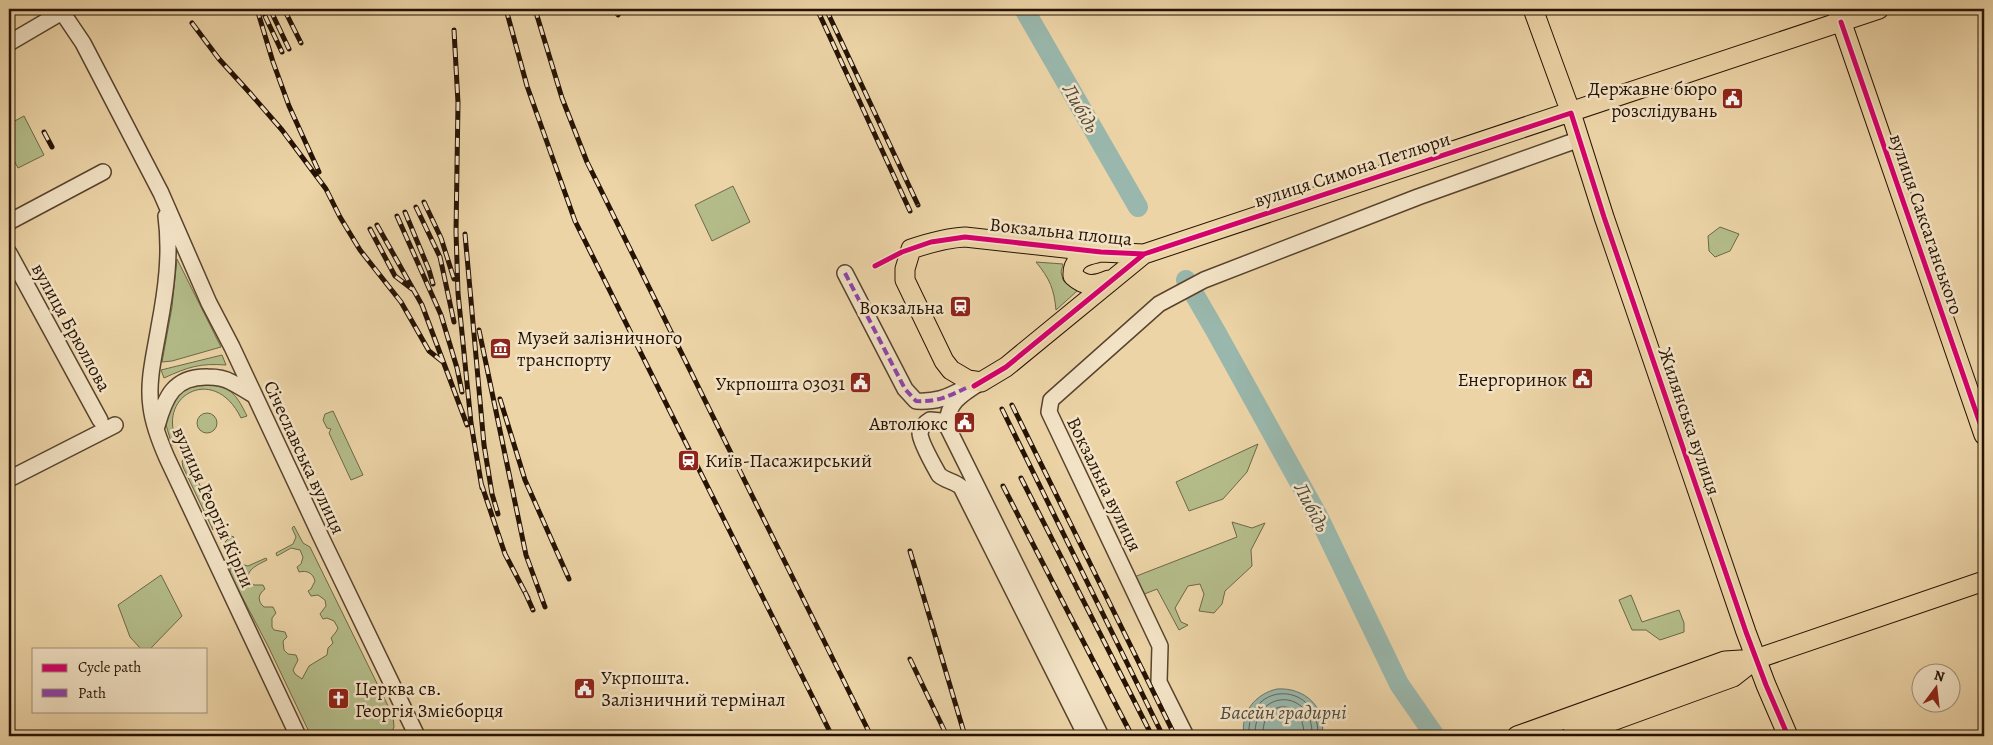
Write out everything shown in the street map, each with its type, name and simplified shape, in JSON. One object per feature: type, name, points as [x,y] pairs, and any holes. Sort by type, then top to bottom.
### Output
[{"type":"main road","name":"Жилянська вулиця","points":[[1533,9],[1580,139],[1604,217],[1756,659],[1788,736]]},
{"type":"main road","name":"вулиця Симона Петлюри","points":[[1144,254],[1571,113],[1839,15],[1879,9]]},
{"type":"main road","name":"вулиця Саксаганського","points":[[1839,15],[1984,435]]},
{"type":"main road","name":"Вокзальна площа","points":[[965,237],[1101,252],[1144,254],[1006,367],[973,385],[968,380],[957,375],[944,361],[905,280],[904,269],[911,249],[940,240],[965,237]]},
{"type":"main road","points":[[1101,252],[1083,256],[1076,262],[1073,276],[1086,285],[1098,284],[1115,277]]},
{"type":"main road","points":[[1517,736],[1725,661],[1756,659],[1984,581]]},
{"type":"main road","points":[[1571,736],[1733,677],[1756,659]]},
{"type":"street","points":[[9,43],[61,11],[83,43],[161,193]]},
{"type":"street","name":"Вокзальна вулиця","points":[[1186,736],[1159,682],[1160,646],[1049,412],[1051,400],[1099,355],[1159,304],[1204,280],[1410,201],[1580,139]]},
{"type":"street","points":[[9,222],[102,172]]},
{"type":"street","name":"Січеславська вулиця","points":[[161,193],[199,281],[417,736]]},
{"type":"street","name":"вулиця Георгія Кірпи","points":[[161,193],[168,234],[168,255],[166,284],[150,388],[151,406],[156,428],[167,458],[298,736]]},
{"type":"street","name":"вулиця Брюллова","points":[[9,253],[100,420]]},
{"type":"street","name":"Вокзальна площа","points":[[845,274],[905,389],[916,401],[932,402],[948,397],[973,385]]},
{"type":"street","points":[[156,428],[168,395],[186,379],[199,376],[217,377],[230,381],[255,396]]},
{"type":"street","points":[[973,385],[960,396],[949,410],[948,428],[1101,736]]},
{"type":"street","points":[[948,428],[941,421],[930,420],[922,427],[920,436],[939,475],[943,479],[953,481],[961,486],[1086,736]]},
{"type":"street","points":[[9,479],[115,425]]},
{"type":"street","points":[[953,481],[965,472],[964,462]]},
{"type":"green space","points":[[24,116],[44,155],[18,168],[9,151],[9,124]]},
{"type":"green space","points":[[733,186],[750,222],[712,241],[695,205]]},
{"type":"green space","points":[[1720,227],[1739,234],[1730,251],[1715,257],[1709,251],[1708,236]]},
{"type":"green space","points":[[177,259],[221,347],[162,362],[172,307]]},
{"type":"green space","points":[[1036,262],[1063,264],[1061,272],[1063,280],[1077,291],[1056,310],[1050,284]]},
{"type":"green space","points":[[222,355],[226,365],[194,367],[164,378],[161,370]]},
{"type":"green space","points":[[211,383],[225,388],[233,394],[247,416],[241,418],[230,401],[216,392],[203,389],[190,392],[180,400],[174,412],[173,426],[178,443],[172,445],[166,425],[169,407],[180,392],[193,385]]},
{"type":"green space","points":[[333,411],[363,475],[351,480],[329,433],[331,429],[327,428],[323,420],[325,414]]},
{"type":"green space","points":[[203,413],[211,413],[217,419],[217,427],[211,433],[203,433],[197,427],[197,419]]},
{"type":"green space","points":[[1258,444],[1247,472],[1223,499],[1189,511],[1176,482]]},
{"type":"green space","points":[[185,457],[214,512],[213,530],[183,467],[182,461]]},
{"type":"green space","points":[[1232,522],[1252,528],[1265,523],[1251,550],[1252,566],[1225,591],[1222,604],[1214,613],[1199,611],[1204,594],[1200,584],[1188,586],[1175,608],[1181,622],[1188,625],[1179,630],[1157,589],[1142,595],[1134,577],[1237,537]]},
{"type":"green space","points":[[294,526],[303,543],[310,547],[393,716],[394,727],[390,736],[311,736],[268,646],[230,574],[232,560],[225,542],[231,536],[234,537],[231,543],[240,564],[248,566],[266,558],[267,560],[251,570],[248,577],[254,585],[263,585],[265,589],[260,595],[259,600],[264,607],[273,607],[276,613],[272,618],[272,627],[274,630],[285,632],[287,637],[283,641],[284,650],[288,654],[296,655],[298,660],[293,670],[302,679],[309,666],[327,655],[328,648],[333,643],[331,638],[338,628],[334,621],[327,618],[323,619],[320,614],[326,606],[325,600],[318,595],[311,596],[308,591],[315,581],[309,573],[305,571],[299,572],[297,567],[301,564],[303,557],[300,550],[291,548],[277,556],[276,553],[293,544],[296,537],[292,528]]},
{"type":"green space","points":[[161,575],[182,616],[151,648],[140,648],[130,637],[118,605]]},
{"type":"green space","points":[[1631,595],[1642,622],[1679,610],[1684,623],[1684,632],[1660,640],[1646,630],[1632,630],[1619,600]]},
{"type":"water","name":"Басейн градирні","points":[[1277,689],[1297,692],[1312,701],[1321,717],[1323,726],[1322,736],[1244,736],[1244,720],[1251,706],[1262,695]]},
{"type":"waterway","name":"Либідь","points":[[1024,9],[1138,207]]},
{"type":"waterway","name":"Либідь","points":[[1186,280],[1318,516],[1399,684],[1435,736]]},
{"type":"railway","points":[[257,9],[289,106],[319,172]]},
{"type":"railway","points":[[270,9],[289,49]]},
{"type":"railway","points":[[284,9],[301,43]]},
{"type":"railway","points":[[506,9],[527,86],[575,221],[832,736]]},
{"type":"railway","points":[[535,9],[562,98],[587,162],[871,736]]},
{"type":"railway","points":[[615,9],[618,15]]},
{"type":"railway","points":[[817,9],[910,211]]},
{"type":"railway","points":[[826,9],[918,205]]},
{"type":"railway","points":[[265,16],[282,52]]},
{"type":"railway","points":[[192,23],[219,59],[282,130],[326,189],[360,250],[401,302],[429,351],[443,362]]},
{"type":"railway","points":[[454,30],[458,103],[456,232],[458,293],[471,423],[482,488]]},
{"type":"railway","points":[[44,132],[52,147]]},
{"type":"railway","points":[[424,202],[441,238],[454,279]]},
{"type":"railway","points":[[416,207],[440,257],[454,322]]},
{"type":"railway","points":[[405,212],[433,284]]},
{"type":"railway","points":[[397,216],[441,315],[462,392]]},
{"type":"railway","points":[[377,225],[422,305],[467,425]]},
{"type":"railway","points":[[370,229],[395,276],[412,289]]},
{"type":"railway","points":[[465,234],[484,445],[492,494],[498,514]]},
{"type":"railway","points":[[479,330],[526,555],[545,607]]},
{"type":"railway","points":[[500,399],[525,480],[569,579]]},
{"type":"railway","points":[[1012,405],[1175,736]]},
{"type":"railway","points":[[1002,409],[1163,736]]},
{"type":"railway","points":[[1021,478],[1152,736]]},
{"type":"railway","points":[[481,483],[505,554],[528,598]]},
{"type":"railway","points":[[1003,486],[1132,736]]},
{"type":"railway","points":[[910,551],[965,736]]},
{"type":"railway","points":[[525,592],[533,610]]},
{"type":"railway","points":[[910,659],[947,736]]},
{"type":"marked path","points":[[845,273],[905,389],[916,401],[930,401],[942,398],[966,388]]},
{"type":"cycle path","points":[[1841,22],[1984,435]]},
{"type":"cycle path","points":[[974,386],[1006,367],[1144,254],[1571,113],[1604,217],[1746,632],[1788,736]]},
{"type":"cycle path","points":[[875,266],[902,252],[931,242],[965,237],[1101,252],[1144,254]]},
{"type":"place","name":"Державне бюро розслідувань","points":[[1733,99]]},
{"type":"place","name":"Вокзальна","points":[[960,307]]},
{"type":"place","name":"Музей залізничного транспорту","points":[[501,348]]},
{"type":"place","name":"Енергоринок","points":[[1583,379]]},
{"type":"place","name":"Укрпошта 03031","points":[[861,383]]},
{"type":"place","name":"Автолюкс","points":[[964,423]]},
{"type":"place","name":"Київ-Пасажирський","points":[[689,460]]},
{"type":"place","name":"Укрпошта. Залізничний термінал","points":[[585,688]]},
{"type":"place","name":"Церква св. Георгія Змієборця","points":[[339,699]]}]
